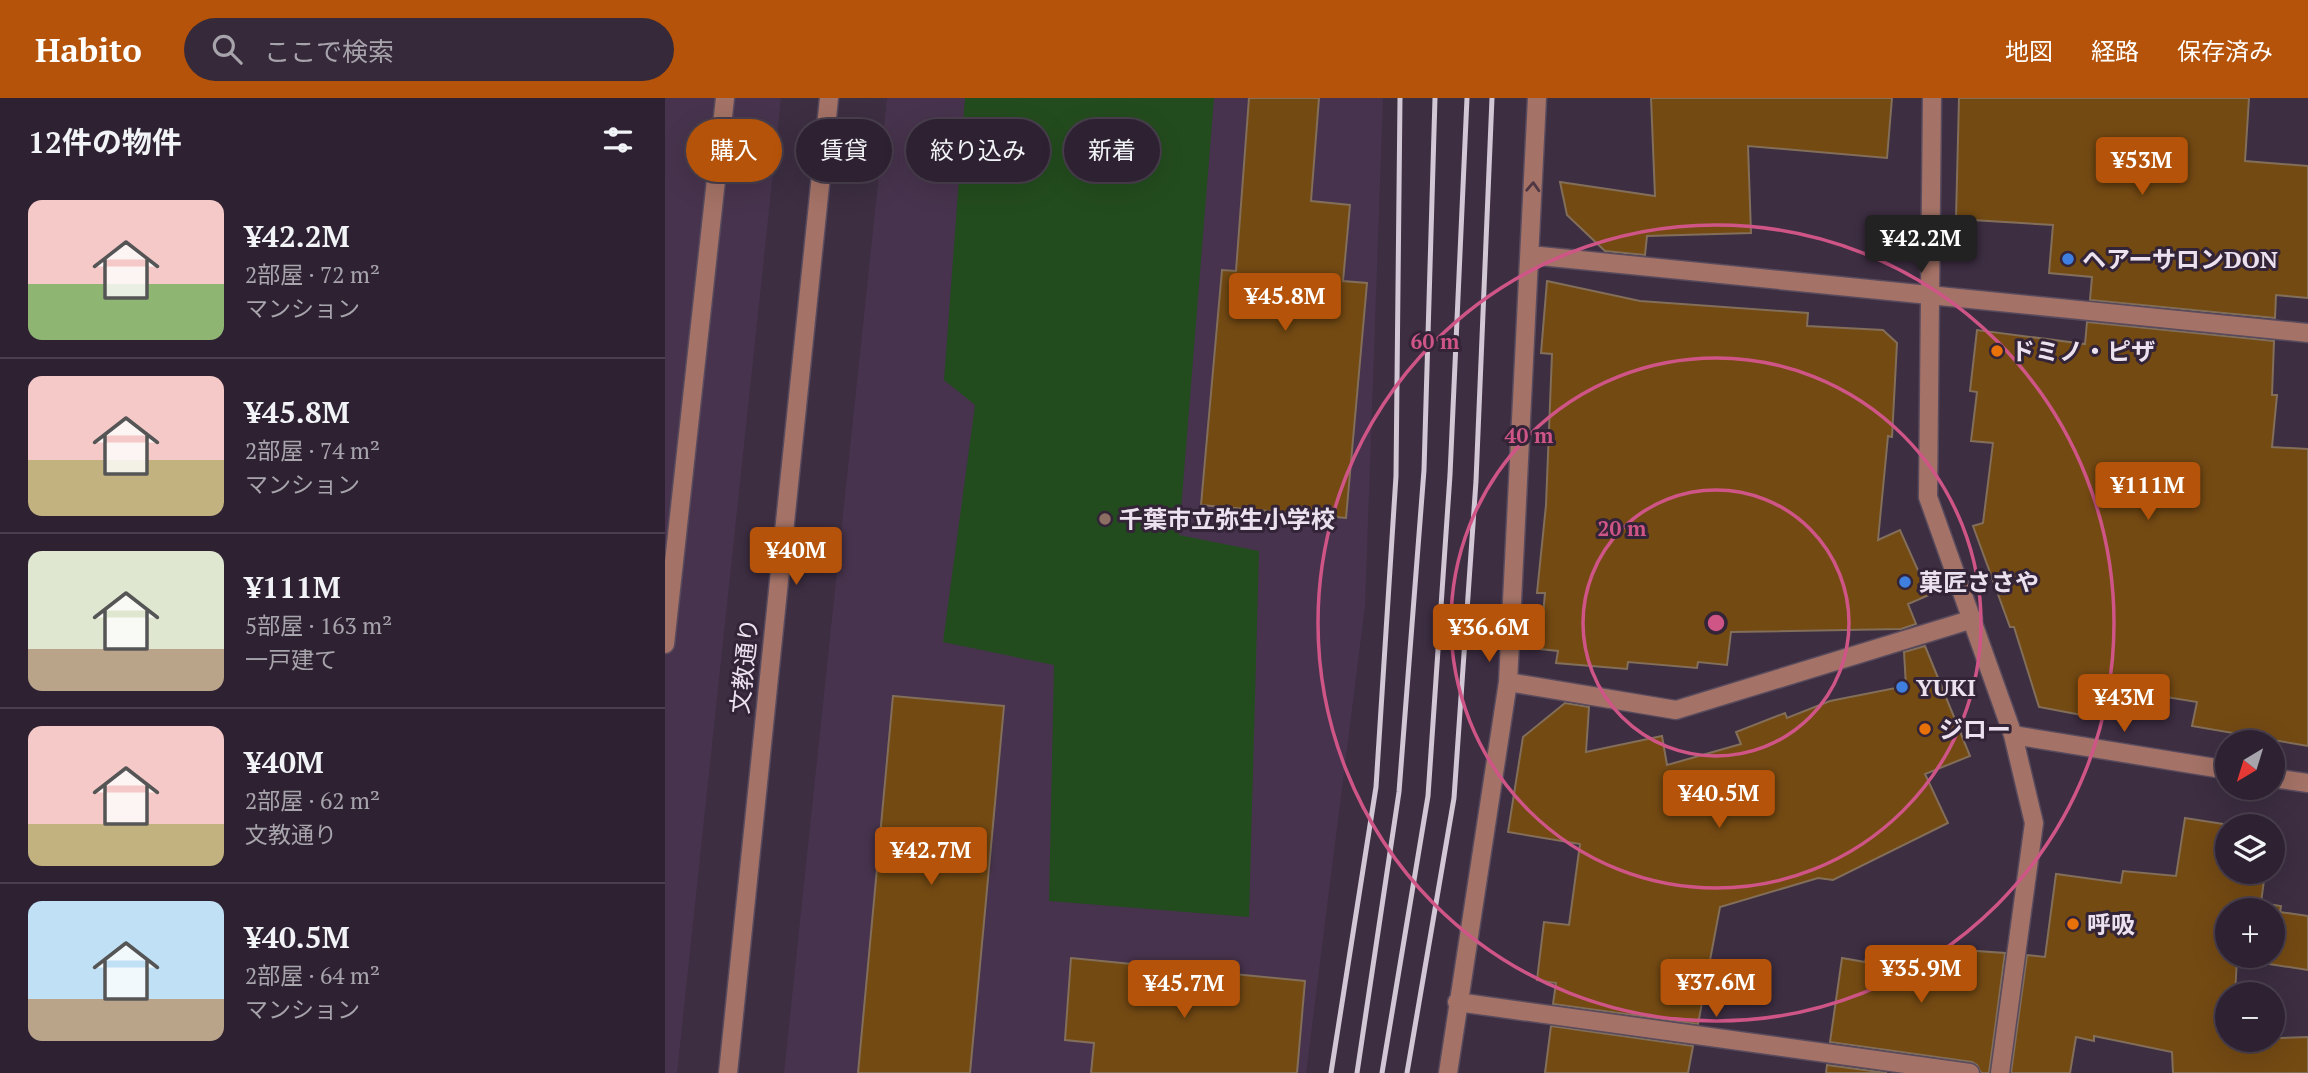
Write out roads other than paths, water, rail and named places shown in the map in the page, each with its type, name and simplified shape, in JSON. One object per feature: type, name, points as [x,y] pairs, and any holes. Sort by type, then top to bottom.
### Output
[{"type":"street","points":[[665,643],[725,98]]},
{"type":"street","name":"文教通り","points":[[727,1073],[829,98]]},
{"type":"street","points":[[1448,1073],[1508,682],[1537,98]]},
{"type":"street","points":[[1932,98],[1928,497],[2013,735],[2034,823],[2000,1073]]},
{"type":"street","points":[[1530,255],[2308,333]]},
{"type":"street","points":[[1508,682],[1676,710],[1973,619]]},
{"type":"street","points":[[2013,735],[2215,768]]},
{"type":"street","points":[[2285,780],[2308,783]]},
{"type":"street","points":[[1457,1002],[1970,1073]]},
{"type":"railway","points":[[1331,1073],[1376,787],[1396,476],[1400,98]]},
{"type":"railway","points":[[1357,1073],[1399,792],[1424,470],[1435,98]]},
{"type":"railway","points":[[1382,1073],[1428,796],[1450,475],[1467,98]]},
{"type":"railway","points":[[1407,1073],[1454,798],[1476,481],[1492,98]]},
{"type":"place","name":"ヘアーサロンDON","points":[[2068,259]]},
{"type":"place","name":"ドミノ・ピザ","points":[[1997,351]]},
{"type":"place","name":"千葉市立弥生小学校","points":[[1105,519]]},
{"type":"place","name":"菓匠ささや","points":[[1905,582]]},
{"type":"place","name":"YUKI","points":[[1902,687]]},
{"type":"place","name":"ジロー","points":[[1925,729]]},
{"type":"place","name":"呼吸","points":[[2073,924]]}]
